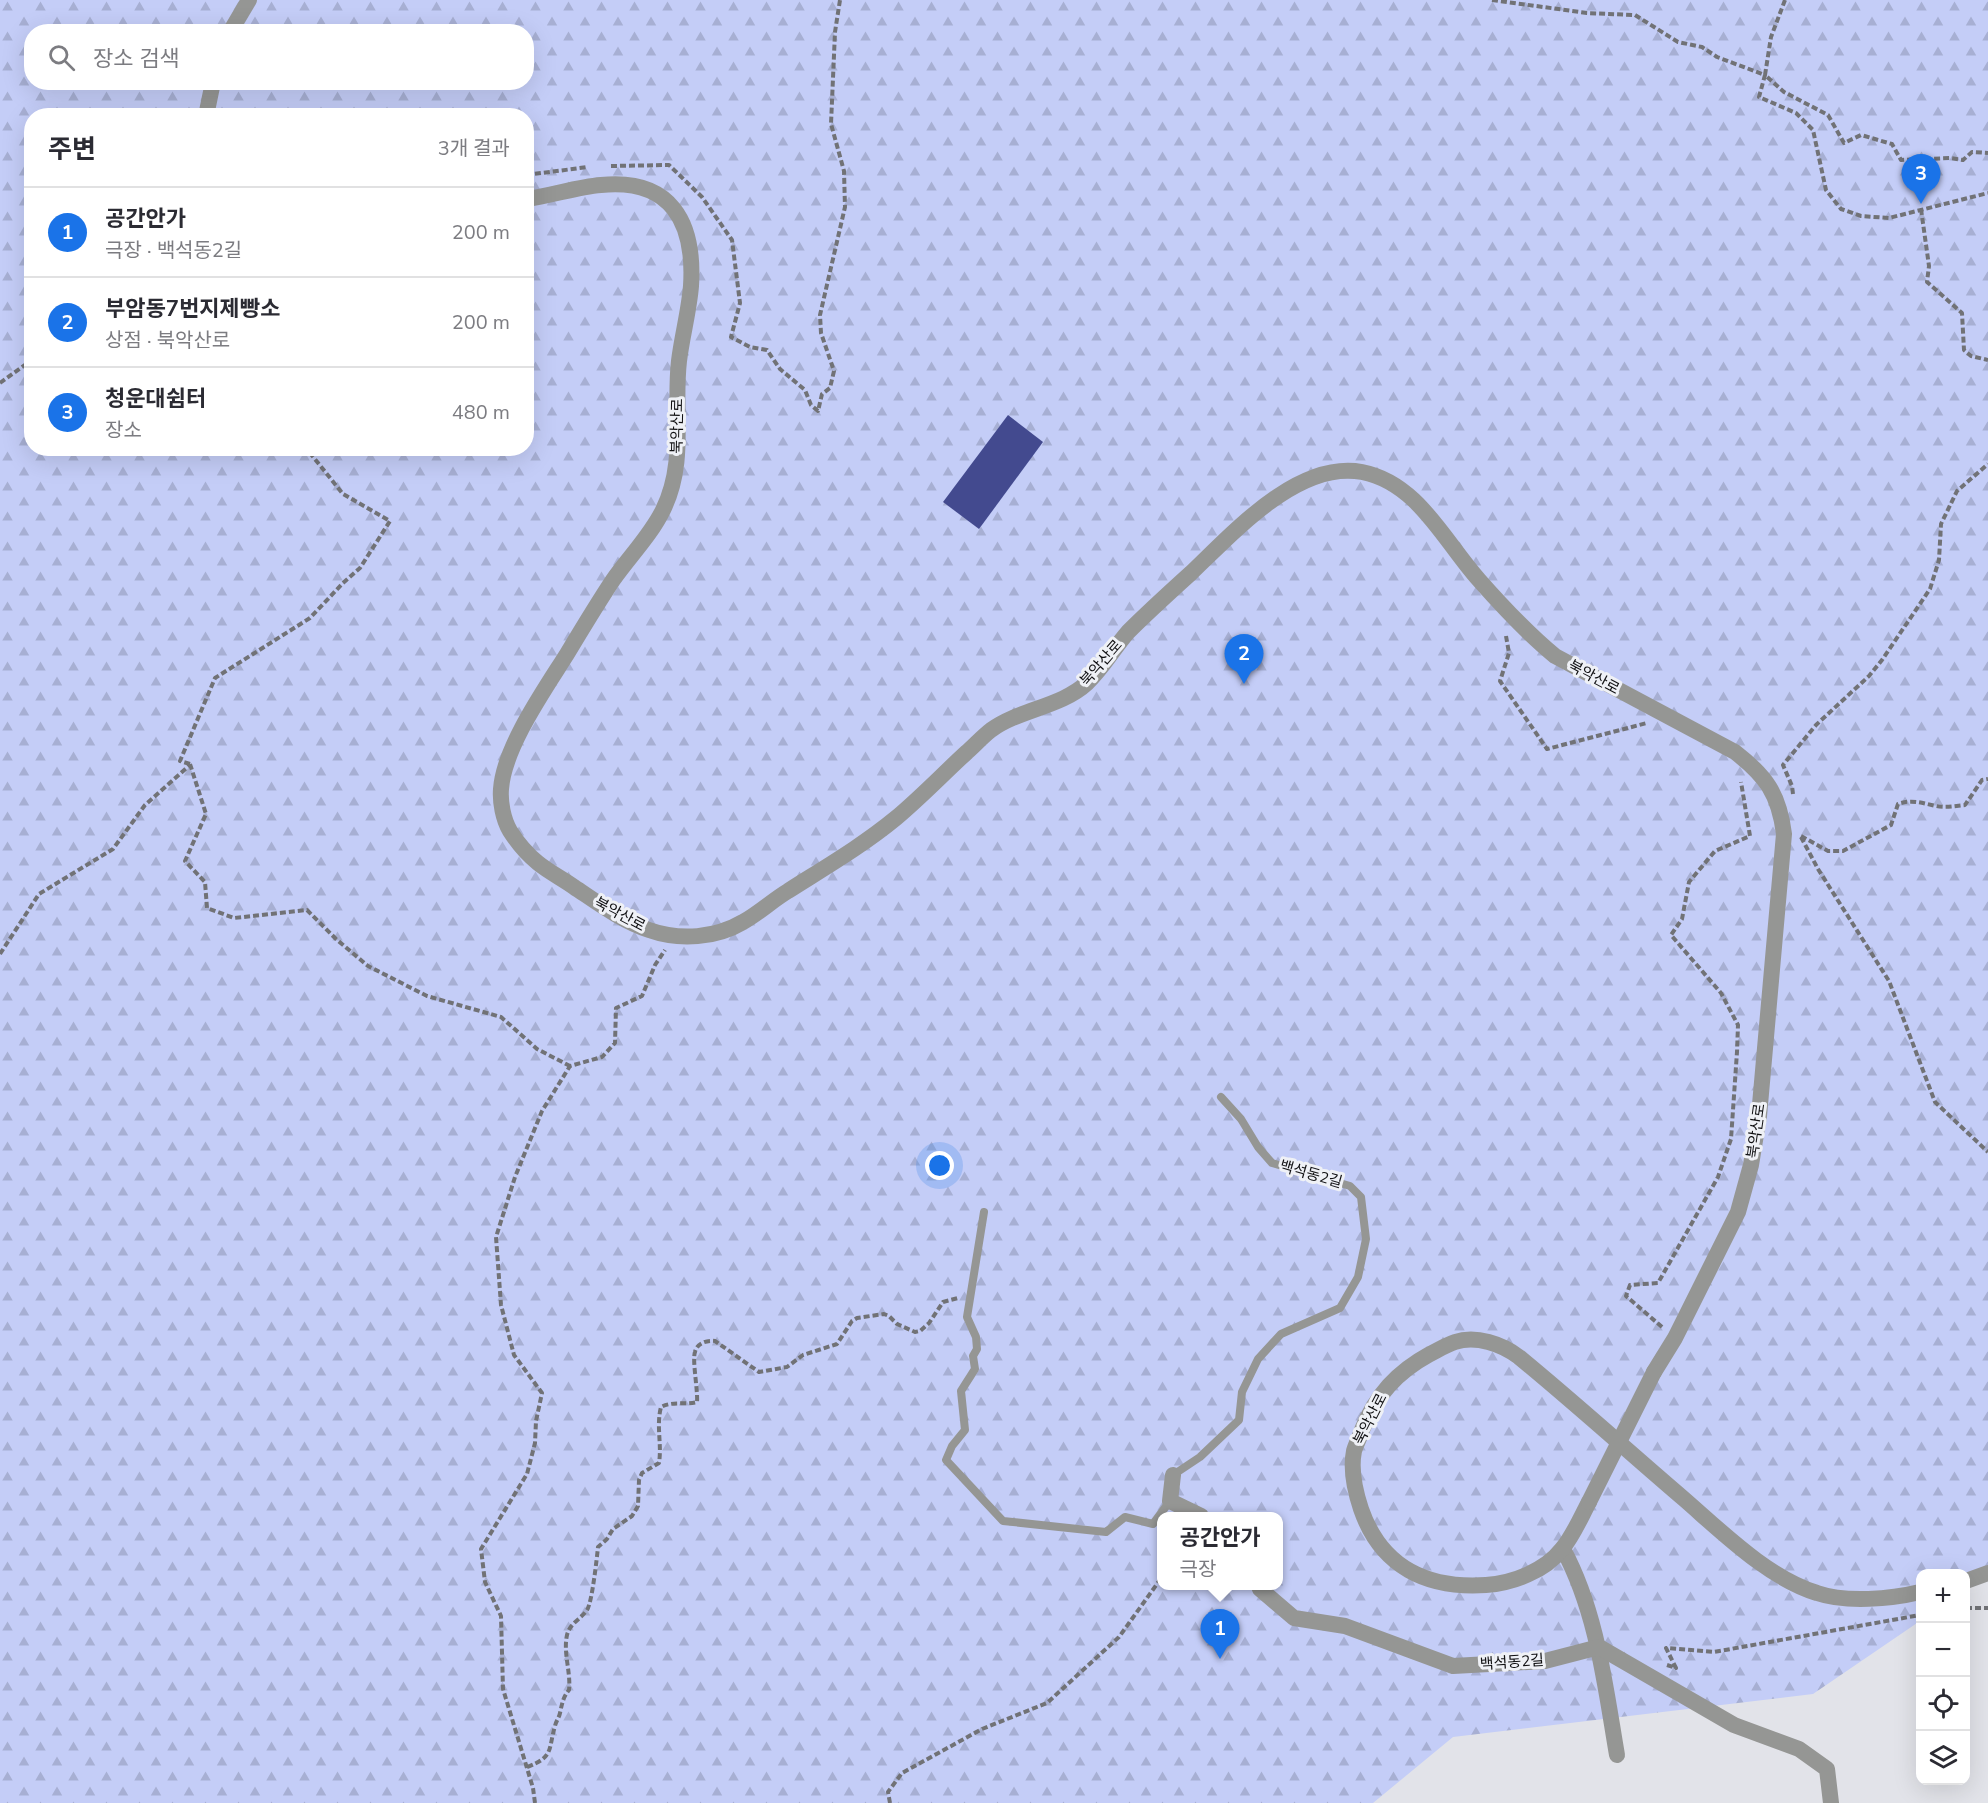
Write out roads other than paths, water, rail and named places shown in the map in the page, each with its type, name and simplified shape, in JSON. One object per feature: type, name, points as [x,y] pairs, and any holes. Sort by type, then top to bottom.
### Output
[{"type":"street","points":[[235,24],[249,0]]},
{"type":"street","points":[[208,108],[211,90]]},
{"type":"street","name":"북악산로","points":[[534,197],[598,185],[621,184],[642,187],[660,194],[672,206],[684,224],[690,250],[691,284],[679,363],[677,412],[679,444],[675,482],[661,515],[611,583],[520,731],[501,786],[505,819],[511,832],[537,862],[624,918],[650,930],[674,936],[699,936],[721,932],[742,922],[850,852],[896,818],[992,729],[1013,718],[1067,697],[1086,684],[1126,635],[1249,518],[1275,498],[1306,480],[1335,471],[1364,472],[1390,483],[1409,496],[1428,514],[1477,578],[1535,640],[1555,656],[1735,752],[1752,765],[1774,792],[1780,807],[1784,834],[1759,1116],[1751,1165],[1738,1212],[1675,1338],[1654,1372],[1589,1502],[1563,1549],[1547,1564],[1523,1577],[1499,1584],[1478,1586],[1441,1583],[1406,1568],[1389,1557],[1377,1544],[1368,1528],[1353,1479],[1354,1451],[1366,1421],[1377,1398],[1394,1378],[1416,1362],[1456,1341],[1481,1340],[1507,1348],[1773,1573],[1794,1585],[1837,1598],[1894,1596],[1916,1593]]},
{"type":"street","name":"백석동2길","points":[[1170,1501],[1173,1475]]},
{"type":"street","points":[[1170,1501],[1193,1512]]},
{"type":"street","points":[[1563,1549],[1576,1574],[1599,1647],[1617,1755]]},
{"type":"street","points":[[1970,1579],[1988,1573]]},
{"type":"street","name":"백석동2길","points":[[1261,1590],[1294,1618],[1345,1626],[1453,1666],[1545,1661],[1599,1647]]},
{"type":"street","points":[[1599,1647],[1734,1725],[1799,1749],[1827,1768],[1831,1803]]},
{"type":"lane","name":"백석동2길","points":[[1173,1475],[1200,1457],[1239,1420],[1242,1392],[1258,1359],[1281,1334],[1340,1308],[1358,1277],[1365,1239],[1361,1197],[1350,1186],[1272,1163],[1258,1147],[1241,1119],[1221,1097]]},
{"type":"lane","points":[[984,1212],[967,1317],[976,1337],[977,1349],[973,1356],[975,1369],[961,1391],[965,1430],[952,1446],[946,1460],[1003,1521],[1106,1532],[1125,1517],[1153,1524],[1157,1519]]},
{"type":"lane","points":[[1162,1512],[1170,1501]]},
{"type":"place","name":"청운대쉼터","points":[[1921,204]]},
{"type":"place","name":"부암동7번지제빵소","points":[[1244,684]]},
{"type":"place","name":"공간안가","points":[[1220,1659]]}]
